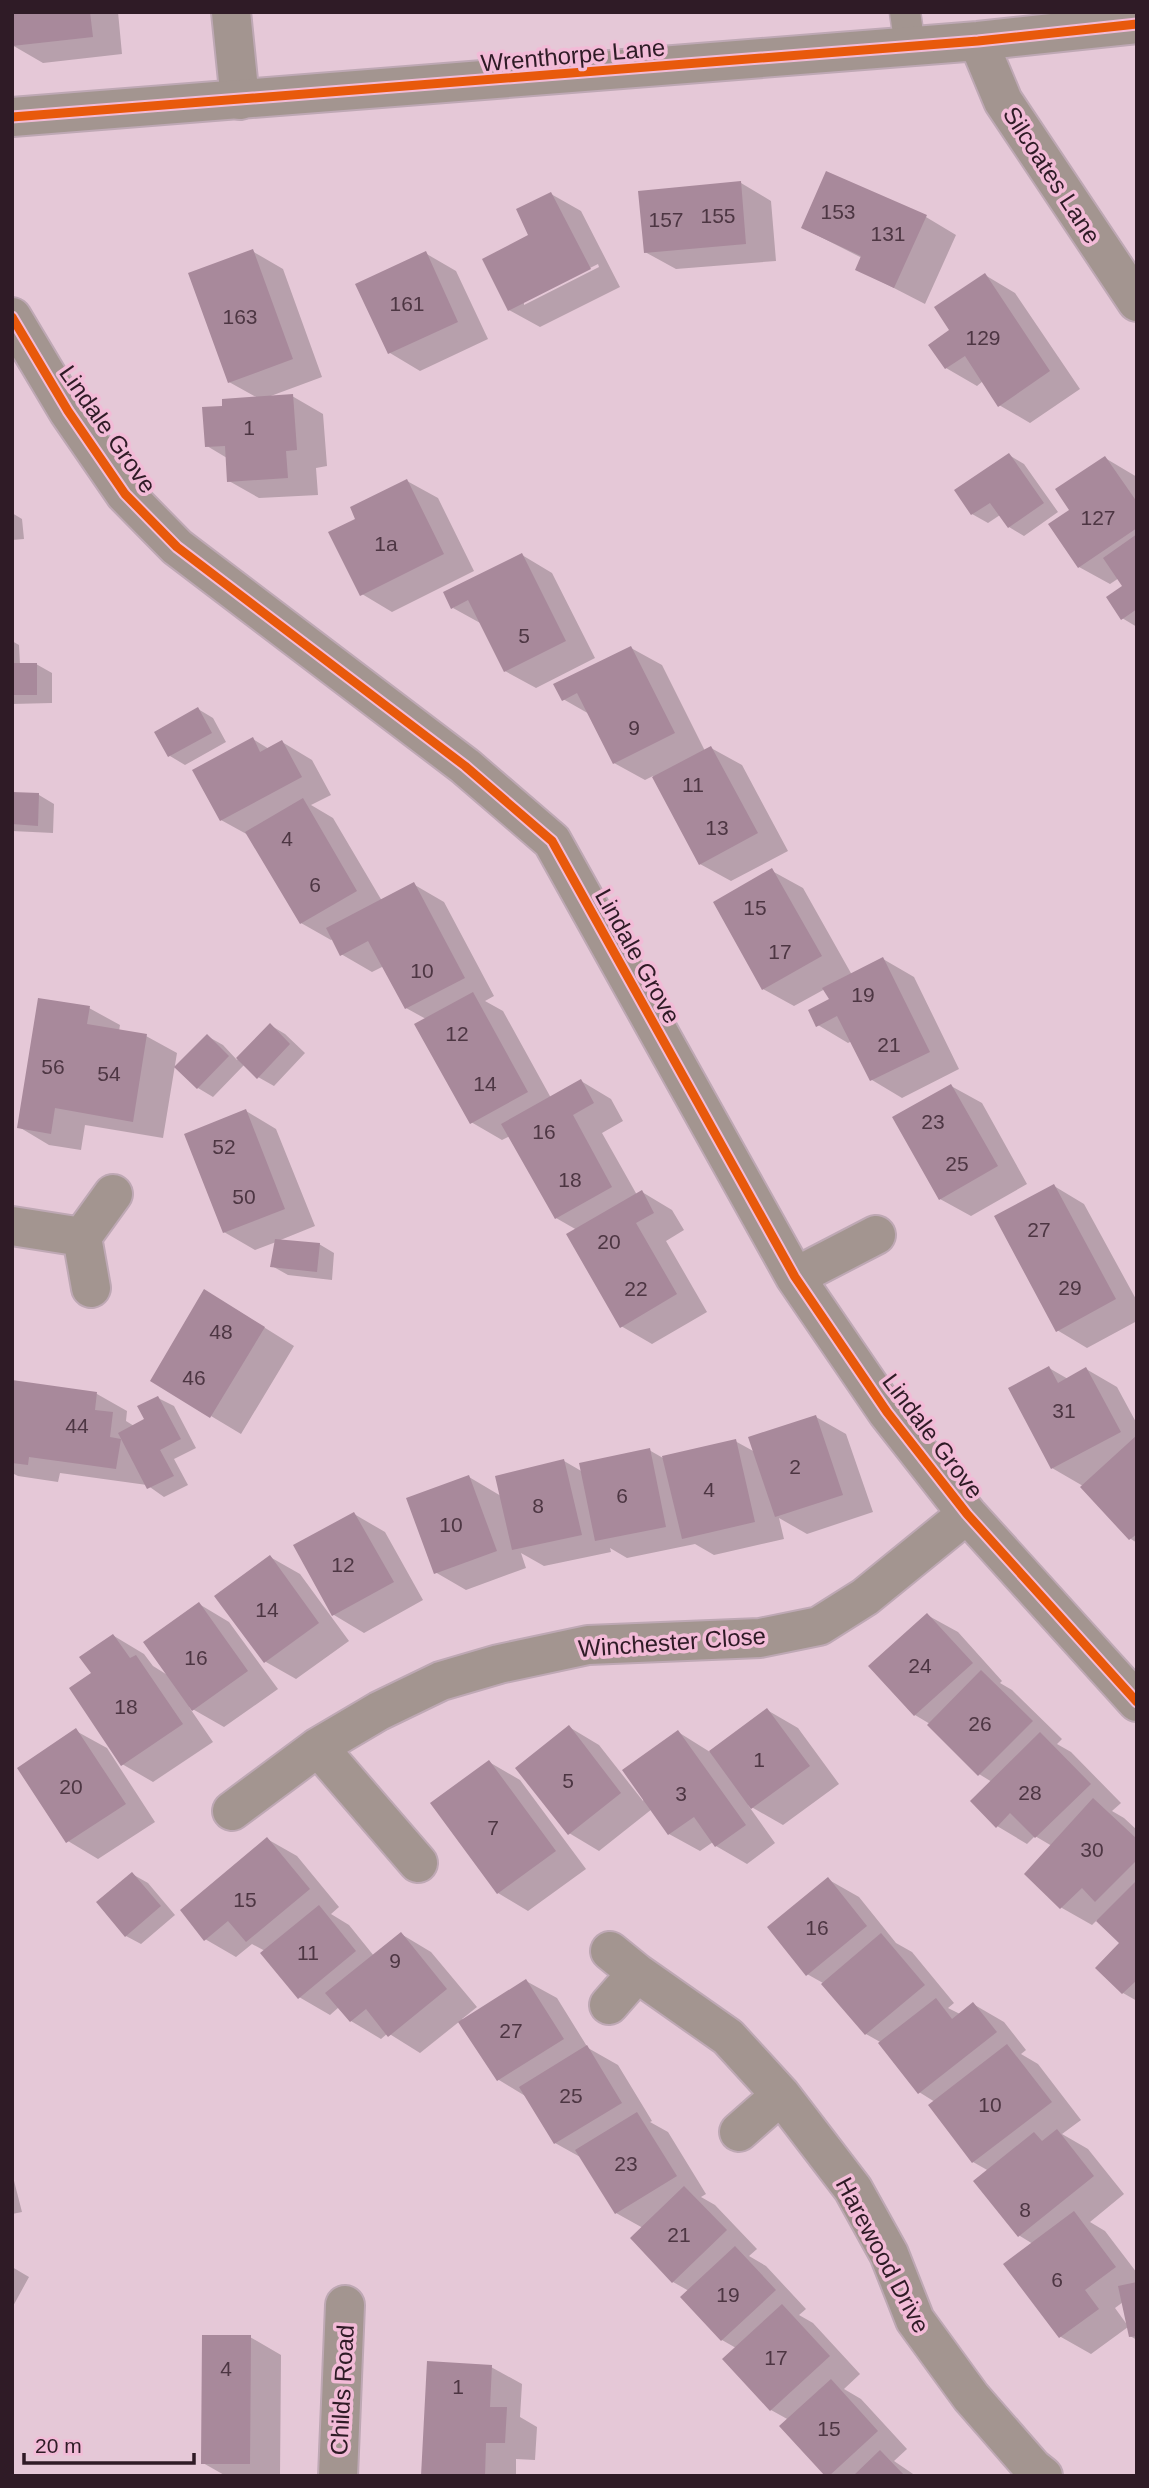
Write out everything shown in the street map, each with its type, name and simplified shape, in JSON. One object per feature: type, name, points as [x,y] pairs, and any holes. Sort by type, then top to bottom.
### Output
[{"type":"street","points":[[231,12],[240,100]]},
{"type":"street","name":"Wrenthorpe Lane","points":[[12,117],[240,100],[907,29],[978,41],[1137,24]]},
{"type":"street","name":"Silcoates Lane","points":[[978,41],[1003,101],[1137,302]]},
{"type":"street","name":"Lindale Grove","points":[[12,317],[68,411],[125,494],[177,547],[454,758],[552,841],[795,1277],[887,1412],[967,1514],[1137,1702]]},
{"type":"street","points":[[91,1288],[82,1237],[113,1194]]},
{"type":"street","points":[[12,1226],[82,1237]]},
{"type":"street","points":[[795,1277],[876,1235]]},
{"type":"street","name":"Winchester Close","points":[[232,1811],[318,1747],[379,1711],[441,1681],[499,1664],[588,1646],[760,1638],[819,1626],[865,1597],[967,1514]]},
{"type":"street","points":[[318,1747],[418,1863]]},
{"type":"street","name":"Harewood Drive","points":[[609,2005],[623,1962],[728,2037],[781,2095],[853,2189],[889,2254],[915,2320],[971,2397],[1043,2476]]},
{"type":"street","points":[[739,2132],[781,2095]]},
{"type":"street","name":"Childs Road","points":[[338,2476],[345,2305]]},
{"type":"building","points":[[12,12],[90,12],[93,37],[12,46]]},
{"type":"building","points":[[826,171],[927,215],[894,288],[855,270],[861,256],[801,228]]},
{"type":"building","points":[[741,181],[746,244],[644,253],[638,191]]},
{"type":"building","points":[[551,192],[591,269],[508,311],[482,259],[528,235],[516,209]]},
{"type":"building","points":[[253,249],[293,359],[228,383],[188,273]]},
{"type":"building","points":[[426,251],[458,322],[388,354],[355,284]]},
{"type":"building","points":[[985,273],[1050,371],[998,407],[965,356],[945,369],[928,345],[949,330],[934,307]]},
{"type":"building","points":[[293,394],[297,450],[286,451],[288,478],[227,482],[225,446],[205,447],[202,407],[222,406],[222,399]]},
{"type":"building","points":[[1009,453],[1044,503],[1008,528],[990,503],[971,515],[954,490]]},
{"type":"building","points":[[1105,456],[1137,502],[1137,528],[1078,568],[1048,524],[1069,510],[1055,489]]},
{"type":"building","points":[[407,479],[444,554],[360,596],[328,532],[355,519],[350,507]]},
{"type":"building","points":[[1137,534],[1137,609],[1121,620],[1106,597],[1122,586],[1103,558]]},
{"type":"building","points":[[522,553],[566,641],[504,672],[468,600],[451,609],[443,592]]},
{"type":"building","points":[[631,646],[675,733],[613,764],[577,693],[562,701],[553,684]]},
{"type":"building","points":[[12,663],[37,663],[37,695],[12,695]]},
{"type":"building","points":[[198,707],[212,733],[168,757],[154,732]]},
{"type":"building","points":[[253,737],[260,752],[282,740],[302,777],[220,821],[192,770]]},
{"type":"building","points":[[711,746],[758,833],[699,865],[652,777]]},
{"type":"building","points":[[12,792],[39,793],[38,826],[12,824]]},
{"type":"building","points":[[303,798],[357,891],[300,924],[245,832]]},
{"type":"building","points":[[772,868],[822,956],[762,990],[713,902]]},
{"type":"building","points":[[414,882],[465,978],[405,1009],[368,941],[340,956],[326,928]]},
{"type":"building","points":[[883,957],[930,1052],[870,1081],[837,1016],[816,1027],[808,1010],[829,999],[822,988]]},
{"type":"building","points":[[473,992],[528,1092],[470,1124],[414,1024]]},
{"type":"building","points":[[38,998],[90,1006],[87,1024],[147,1034],[133,1122],[55,1108],[51,1134],[17,1128]]},
{"type":"building","points":[[270,1023],[290,1044],[257,1079],[236,1058]]},
{"type":"building","points":[[207,1034],[229,1056],[197,1089],[174,1067]]},
{"type":"building","points":[[581,1079],[594,1103],[573,1115],[612,1187],[555,1219],[501,1124]]},
{"type":"building","points":[[951,1084],[998,1166],[939,1200],[892,1117]]},
{"type":"building","points":[[246,1109],[285,1209],[223,1233],[184,1134]]},
{"type":"building","points":[[1054,1184],[1116,1299],[1056,1332],[994,1216]]},
{"type":"building","points":[[642,1190],[654,1213],[636,1223],[677,1294],[620,1328],[566,1234]]},
{"type":"building","points":[[275,1239],[320,1243],[317,1272],[270,1267]]},
{"type":"building","points":[[204,1289],[265,1327],[210,1418],[150,1381]]},
{"type":"building","points":[[1049,1366],[1058,1383],[1086,1367],[1121,1432],[1051,1469],[1008,1388]]},
{"type":"building","points":[[12,1380],[97,1392],[95,1410],[113,1412],[110,1437],[121,1439],[116,1469],[29,1457],[28,1465],[12,1463]]},
{"type":"building","points":[[158,1396],[181,1439],[160,1450],[174,1476],[147,1489],[118,1433],[144,1419],[137,1406]]},
{"type":"building","points":[[816,1415],[843,1495],[775,1517],[748,1437]]},
{"type":"building","points":[[1137,1435],[1137,1534],[1129,1540],[1080,1487]]},
{"type":"building","points":[[736,1439],[755,1522],[682,1539],[662,1456]]},
{"type":"building","points":[[650,1448],[666,1527],[595,1541],[579,1463]]},
{"type":"building","points":[[564,1459],[582,1535],[512,1550],[495,1476]]},
{"type":"building","points":[[469,1475],[497,1551],[434,1574],[406,1498]]},
{"type":"building","points":[[354,1512],[394,1582],[332,1616],[293,1545]]},
{"type":"building","points":[[270,1555],[319,1623],[264,1663],[214,1596]]},
{"type":"building","points":[[199,1602],[248,1671],[192,1711],[143,1642]]},
{"type":"building","points":[[927,1613],[973,1663],[914,1716],[868,1666]]},
{"type":"building","points":[[113,1634],[130,1658],[136,1655],[183,1724],[121,1766],[69,1688],[91,1673],[79,1657]]},
{"type":"building","points":[[981,1670],[1033,1721],[978,1776],[927,1725]]},
{"type":"building","points":[[767,1708],[810,1766],[751,1809],[709,1751]]},
{"type":"building","points":[[569,1725],[621,1793],[568,1835],[515,1768]]},
{"type":"building","points":[[76,1728],[126,1804],[66,1843],[17,1768]]},
{"type":"building","points":[[678,1730],[746,1825],[715,1847],[694,1817],[668,1835],[622,1770]]},
{"type":"building","points":[[1040,1732],[1091,1784],[1035,1838],[1010,1813],[996,1828],[970,1801]]},
{"type":"building","points":[[489,1760],[556,1851],[497,1894],[430,1803]]},
{"type":"building","points":[[1093,1798],[1137,1839],[1137,1860],[1095,1902],[1082,1888],[1060,1909],[1024,1874]]},
{"type":"building","points":[[267,1837],[310,1889],[246,1942],[228,1921],[204,1941],[180,1910]]},
{"type":"building","points":[[132,1872],[161,1906],[125,1937],[96,1902]]},
{"type":"building","points":[[828,1877],[867,1926],[806,1976],[767,1927]]},
{"type":"building","points":[[1137,1880],[1137,1980],[1122,1994],[1095,1968],[1119,1943],[1096,1921]]},
{"type":"building","points":[[319,1905],[356,1951],[298,1999],[260,1953]]},
{"type":"building","points":[[401,1932],[447,1989],[388,2037],[366,2009],[350,2022],[325,1993]]},
{"type":"building","points":[[881,1933],[925,1985],[865,2035],[821,1984]]},
{"type":"building","points":[[526,1979],[564,2039],[497,2081],[458,2022]]},
{"type":"building","points":[[936,1998],[952,2019],[973,2002],[997,2032],[918,2094],[878,2043]]},
{"type":"building","points":[[1007,2044],[1052,2102],[972,2163],[928,2105]]},
{"type":"building","points":[[587,2045],[622,2103],[554,2144],[519,2087]]},
{"type":"building","points":[[637,2112],[677,2176],[615,2214],[575,2150]]},
{"type":"building","points":[[1057,2129],[1094,2176],[1018,2237],[973,2181],[1034,2132],[1042,2141]]},
{"type":"building","points":[[684,2186],[727,2230],[672,2283],[630,2238]]},
{"type":"building","points":[[1074,2211],[1116,2267],[1085,2290],[1099,2309],[1059,2338],[1003,2264]]},
{"type":"building","points":[[735,2246],[776,2290],[721,2341],[680,2297]]},
{"type":"building","points":[[1137,2282],[1137,2336],[1129,2337],[1118,2286]]},
{"type":"building","points":[[782,2304],[830,2356],[770,2411],[722,2359]]},
{"type":"building","points":[[202,2335],[251,2335],[250,2464],[201,2464]]},
{"type":"building","points":[[427,2361],[492,2365],[490,2407],[507,2407],[505,2443],[486,2443],[485,2476],[421,2476]]},
{"type":"building","points":[[831,2379],[878,2431],[829,2476],[825,2476],[779,2426]]},
{"type":"building","points":[[880,2450],[905,2476],[853,2476]]},
{"type":"cycle path","points":[[12,117],[978,41],[1137,24]]},
{"type":"cycle path","points":[[12,317],[68,411],[125,494],[177,547],[465,766],[552,841],[795,1277],[887,1412],[967,1514],[1137,1702]]}]
